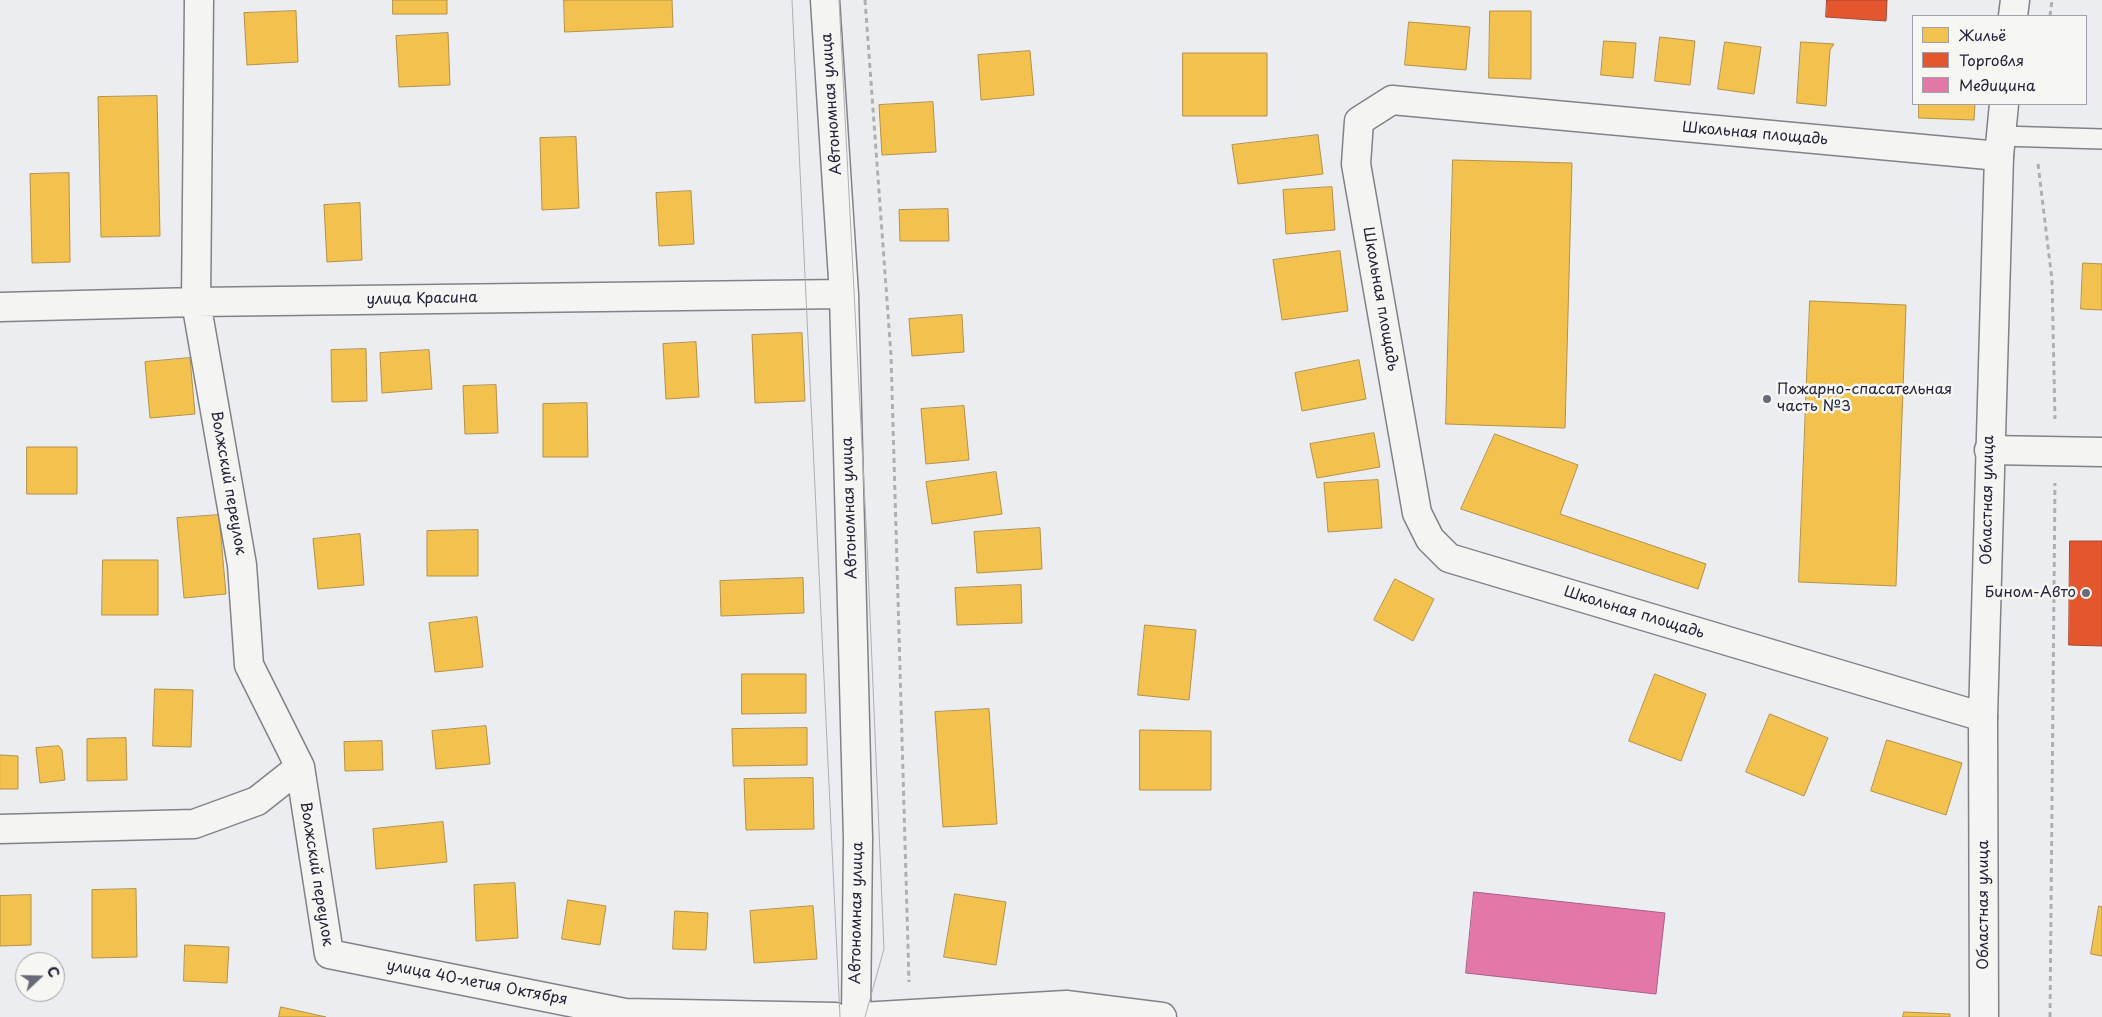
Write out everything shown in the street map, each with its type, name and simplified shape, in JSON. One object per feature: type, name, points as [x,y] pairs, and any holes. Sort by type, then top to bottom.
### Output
[{"type":"street","name":"Волжский переулок","points":[[199,0],[196,302],[242,565],[249,665],[300,766],[329,954]]},
{"type":"street","name":"Автономная улица","points":[[825,0],[844,294],[858,839],[856,1017]]},
{"type":"street","points":[[2013,15],[2015,0]]},
{"type":"street","name":"Школьная площадь","points":[[1983,717],[1449,558],[1430,539],[1417,513],[1356,164],[1359,121],[1392,100],[2000,146]]},
{"type":"street","name":"Областная улица","points":[[1984,1017],[1983,717],[1989,450],[2000,146],[2004,105]]},
{"type":"street","name":"улица Красина","points":[[0,307],[196,302],[844,294]]},
{"type":"street","points":[[1989,450],[2102,452]]},
{"type":"street","points":[[0,829],[194,824],[257,801],[300,766]]},
{"type":"street","name":"улица 40-летия Октября","points":[[329,954],[625,1013],[835,1017]]},
{"type":"street","points":[[860,1017],[1066,1005],[1162,1017]]},
{"type":"lane","points":[[2000,146],[2035,137],[2102,139]]},
{"type":"path","points":[[865,0],[891,355],[910,1015]]},
{"type":"path","points":[[2050,15],[2052,0]]},
{"type":"path","points":[[2035,137],[2052,280],[2056,451],[2050,1017]]},
{"type":"building: Жильё","points":[[393,0],[447,0],[447,14],[393,14]]},
{"type":"building: Жильё","points":[[564,0],[672,0],[673,27],[565,32]]},
{"type":"building: Жильё","points":[[296,11],[298,62],[247,65],[244,13]]},
{"type":"building: Жильё","points":[[1490,11],[1531,11],[1531,79],[1489,78]]},
{"type":"building: Жильё","points":[[1409,22],[1470,27],[1466,70],[1405,65]]},
{"type":"building: Жильё","points":[[448,33],[450,85],[399,87],[396,36]]},
{"type":"building: Жильё","points":[[1660,37],[1695,41],[1690,85],[1655,81]]},
{"type":"building: Жильё","points":[[1604,41],[1636,43],[1633,78],[1601,75]]},
{"type":"building: Жильё","points":[[1725,42],[1761,47],[1754,94],[1718,89]]},
{"type":"building: Жильё","points":[[1801,42],[1834,44],[1830,50],[1826,106],[1797,103]]},
{"type":"building: Жильё","points":[[1030,51],[1034,95],[981,100],[978,55]]},
{"type":"building: Жильё","points":[[1183,53],[1267,53],[1267,116],[1183,116]]},
{"type":"building: Жильё","points":[[157,96],[160,236],[101,237],[98,97]]},
{"type":"building: Жильё","points":[[933,102],[936,152],[882,155],[879,105]]},
{"type":"building: Жильё","points":[[1919,105],[1975,105],[1974,120],[1919,118]]},
{"type":"building: Жильё","points":[[1318,135],[1323,174],[1238,184],[1232,145]]},
{"type":"building: Жильё","points":[[576,137],[579,208],[542,210],[540,138]]},
{"type":"building: Жильё","points":[[1453,160],[1572,163],[1565,428],[1446,424]]},
{"type":"building: Жильё","points":[[69,173],[70,262],[32,263],[30,174]]},
{"type":"building: Жильё","points":[[1332,187],[1335,230],[1286,234],[1283,190]]},
{"type":"building: Жильё","points":[[691,191],[694,244],[659,246],[656,193]]},
{"type":"building: Жильё","points":[[360,203],[362,260],[327,262],[324,205]]},
{"type":"building: Жильё","points":[[948,209],[949,241],[900,241],[899,210]]},
{"type":"building: Жильё","points":[[1340,251],[1348,311],[1282,320],[1273,260]]},
{"type":"building: Жильё","points":[[2083,263],[2102,264],[2102,310],[2081,309]]},
{"type":"building: Жильё","points":[[1810,301],[1906,305],[1896,586],[1799,582]]},
{"type":"building: Жильё","points":[[962,315],[964,352],[912,356],[909,319]]},
{"type":"building: Жильё","points":[[802,333],[805,401],[755,403],[752,335]]},
{"type":"building: Жильё","points":[[696,342],[699,397],[666,399],[663,344]]},
{"type":"building: Жильё","points":[[366,349],[367,401],[332,402],[331,350]]},
{"type":"building: Жильё","points":[[429,350],[432,389],[382,393],[380,353]]},
{"type":"building: Жильё","points":[[190,358],[195,414],[150,418],[145,362]]},
{"type":"building: Жильё","points":[[1359,360],[1366,399],[1302,411],[1295,373]]},
{"type":"building: Жильё","points":[[496,385],[498,433],[465,434],[463,386]]},
{"type":"building: Жильё","points":[[587,403],[588,457],[543,457],[543,404]]},
{"type":"building: Жильё","points":[[964,406],[969,460],[926,464],[921,409]]},
{"type":"building: Жильё","points":[[1374,433],[1380,467],[1317,478],[1310,444]]},
{"type":"building: Жильё","points":[[1495,434],[1578,465],[1560,514],[1706,564],[1698,589],[1461,509]]},
{"type":"building: Жильё","points":[[27,447],[77,447],[77,494],[27,494]]},
{"type":"building: Жильё","points":[[996,472],[1002,514],[932,524],[926,482]]},
{"type":"building: Жильё","points":[[1378,480],[1382,528],[1328,532],[1324,483]]},
{"type":"building: Жильё","points":[[219,515],[226,594],[184,598],[177,518]]},
{"type":"building: Жильё","points":[[1040,528],[1042,569],[977,573],[974,532]]},
{"type":"building: Жильё","points":[[478,530],[478,576],[427,576],[427,531]]},
{"type":"building: Жильё","points":[[360,534],[364,585],[318,589],[313,539]]},
{"type":"building: Жильё","points":[[103,560],[158,560],[158,615],[102,615]]},
{"type":"building: Жильё","points":[[803,578],[804,613],[721,616],[720,581]]},
{"type":"building: Жильё","points":[[1395,579],[1434,599],[1413,641],[1374,620]]},
{"type":"building: Жильё","points":[[1021,585],[1022,623],[957,625],[955,588]]},
{"type":"building: Жильё","points":[[477,617],[483,667],[435,672],[429,623]]},
{"type":"building: Жильё","points":[[1145,625],[1196,630],[1189,700],[1138,695]]},
{"type":"building: Жильё","points":[[742,674],[806,674],[806,713],[742,714]]},
{"type":"building: Жильё","points":[[1655,674],[1706,694],[1681,761],[1629,741]]},
{"type":"building: Жильё","points":[[155,689],[193,690],[191,747],[153,746]]},
{"type":"building: Жильё","points":[[989,709],[997,824],[943,827],[935,712]]},
{"type":"building: Жильё","points":[[1770,714],[1828,738],[1804,796],[1746,772]]},
{"type":"building: Жильё","points":[[486,726],[490,764],[436,769],[432,731]]},
{"type":"building: Жильё","points":[[807,728],[807,765],[733,766],[732,729]]},
{"type":"building: Жильё","points":[[1140,730],[1211,731],[1211,790],[1140,790]]},
{"type":"building: Жильё","points":[[126,738],[127,780],[87,781],[87,739]]},
{"type":"building: Жильё","points":[[1887,740],[1962,763],[1946,815],[1871,791]]},
{"type":"building: Жильё","points":[[382,741],[383,770],[345,771],[344,742]]},
{"type":"building: Жильё","points":[[59,746],[62,750],[65,780],[40,783],[36,748]]},
{"type":"building: Жильё","points":[[0,755],[18,756],[18,789],[0,789]]},
{"type":"building: Жильё","points":[[813,778],[814,829],[746,830],[744,779]]},
{"type":"building: Жильё","points":[[443,822],[447,862],[376,869],[373,829]]},
{"type":"building: Жильё","points":[[515,883],[518,938],[476,941],[474,885]]},
{"type":"building: Жильё","points":[[136,889],[137,957],[92,958],[92,890]]},
{"type":"building: Жильё","points":[[955,894],[1006,902],[996,965],[944,957]]},
{"type":"building: Жильё","points":[[31,895],[31,945],[0,946],[0,896]]},
{"type":"building: Жильё","points":[[568,900],[606,906],[600,945],[562,939]]},
{"type":"building: Жильё","points":[[813,906],[817,959],[754,963],[750,911]]},
{"type":"building: Жильё","points":[[2099,906],[2102,907],[2102,956],[2091,954]]},
{"type":"building: Жильё","points":[[675,911],[708,913],[706,950],[673,949]]},
{"type":"building: Жильё","points":[[185,945],[229,947],[227,983],[184,981]]},
{"type":"building: Жильё","points":[[281,1007],[326,1017],[279,1017]]},
{"type":"building: Жильё","points":[[1904,1012],[1950,1014],[1950,1017],[1903,1017]]},
{"type":"building: Торговля","points":[[1827,0],[1887,0],[1886,21],[1826,17]]},
{"type":"building: Торговля","name":"Бином-Авто","points":[[2070,541],[2102,541],[2102,646],[2069,645]]},
{"type":"building: Медицина","points":[[1474,892],[1665,913],[1656,994],[1466,973]]},
{"type":"tram line","points":[[792,0],[840,1017]]},
{"type":"tram line","points":[[839,0],[867,543],[884,949],[865,1017]]},
{"type":"place","name":"Пожарно-спасательная часть №3","points":[[1767,399]]},
{"type":"place","name":"Бином-Авто","points":[[2086,593]]}]
